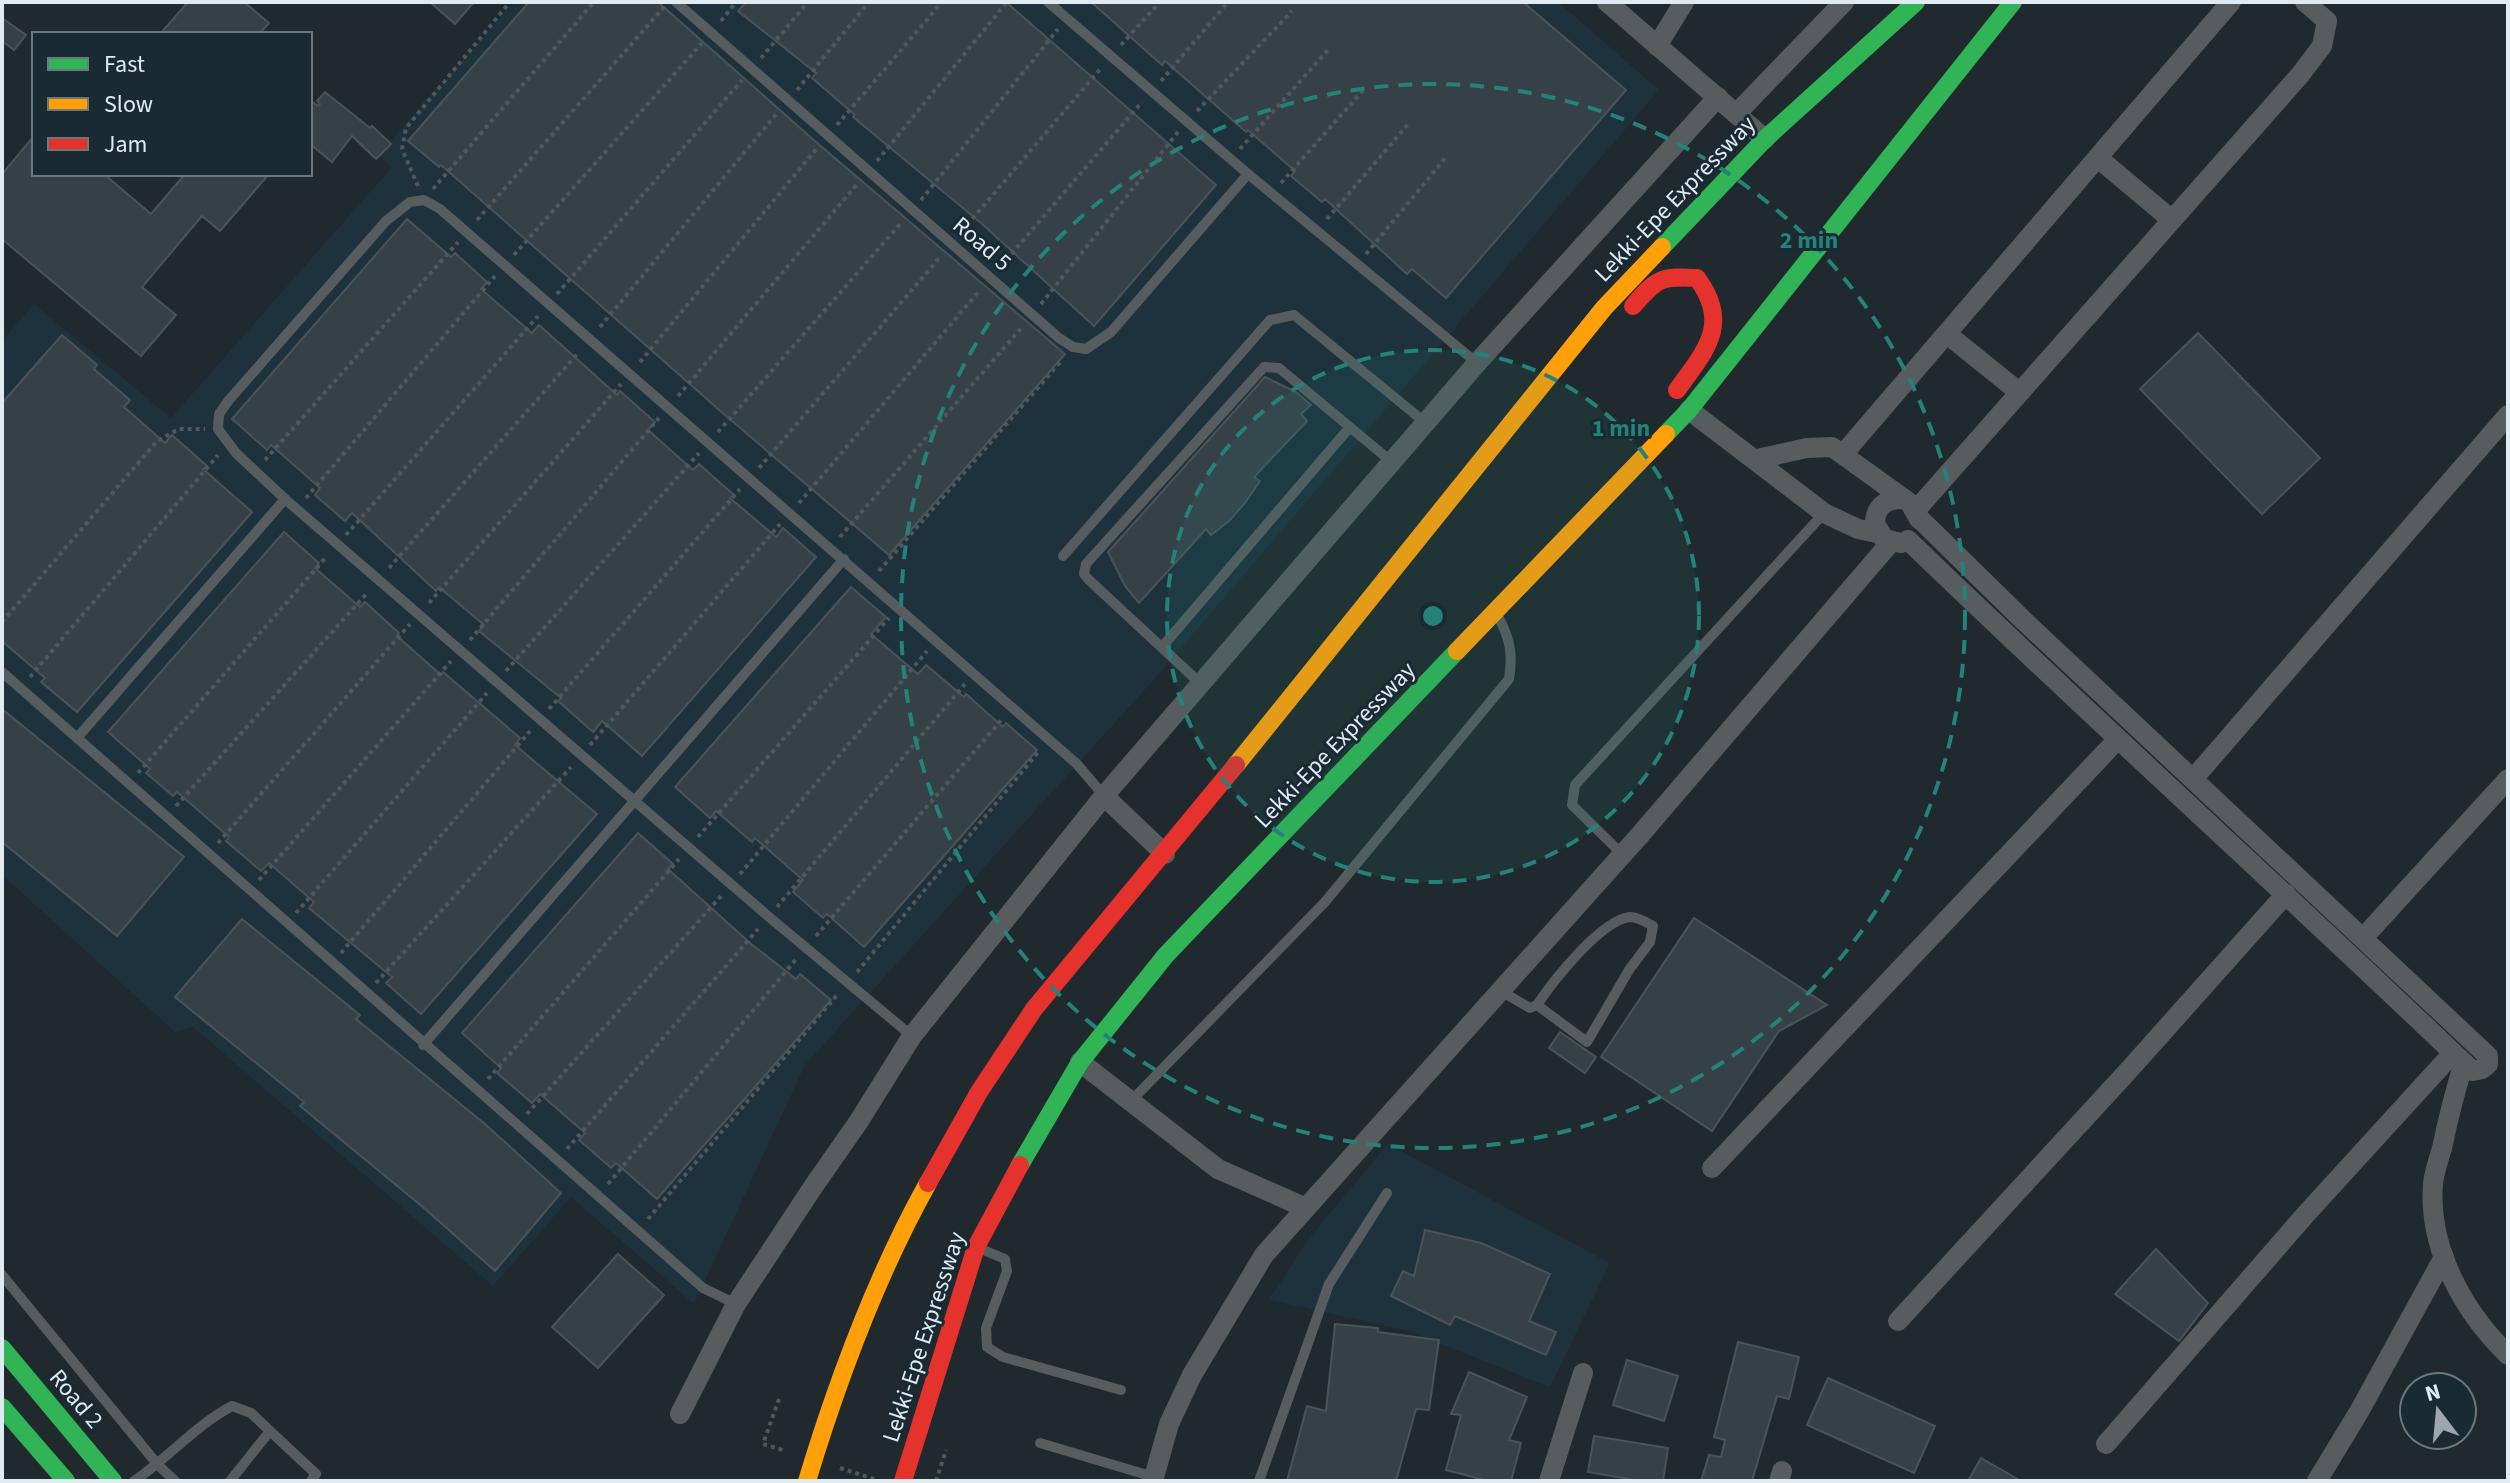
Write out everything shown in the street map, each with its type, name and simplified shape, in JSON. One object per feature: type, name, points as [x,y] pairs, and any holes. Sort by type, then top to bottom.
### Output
[{"type":"main road","name":"Lekki-Epe Expressway","points":[[807,1481],[828,1413],[901,1232],[948,1143],[1034,1009],[1165,854],[1604,308],[1765,139],[1916,2]]},
{"type":"main road","name":"Lekki-Epe Expressway","points":[[903,1481],[976,1247],[1042,1124],[1080,1062],[1166,955],[1689,410],[2013,2]]},
{"type":"main road","points":[[1622,320],[1645,292],[1667,276],[1697,278],[1709,292],[1717,317],[1710,343],[1664,410],[1642,433]]},
{"type":"main road","points":[[1483,461],[1532,422],[1583,364]]},
{"type":"main road","points":[[1332,782],[1357,729]]},
{"type":"main road","name":"Road 2","points":[[2,1348],[113,1481]]},
{"type":"main road","points":[[2,1407],[66,1481]]},
{"type":"street","points":[[1607,2],[1765,139]]},
{"type":"street","points":[[1657,46],[1684,2]]},
{"type":"street","points":[[1736,114],[1844,2]]},
{"type":"street","points":[[1844,453],[2231,2]]},
{"type":"street","points":[[1689,410],[1824,513],[1858,529],[1892,538],[1914,534],[1912,509],[2172,220],[2322,46],[2327,21],[2305,2]]},
{"type":"street","points":[[680,1414],[736,1304],[912,1036],[1104,796],[1477,363],[1718,97]]},
{"type":"street","points":[[2098,158],[2172,220]]},
{"type":"street","points":[[1947,334],[2019,392]]},
{"type":"street","points":[[2194,778],[2508,415]]},
{"type":"street","points":[[1757,459],[1807,448],[1832,447],[1844,453],[1912,509],[2022,619],[2363,938],[2497,1052],[2488,1064],[2473,1071],[2458,1058],[2286,894],[1892,538],[1875,516],[1885,502],[1912,509]]},
{"type":"street","points":[[1153,1479],[1169,1424],[1192,1375],[1264,1255],[1623,855],[1892,538]]},
{"type":"street","points":[[1712,1168],[2117,740]]},
{"type":"street","points":[[2363,938],[2508,779]]},
{"type":"street","points":[[1104,796],[1165,854]]},
{"type":"street","points":[[1898,1321],[2286,894]]},
{"type":"street","points":[[2458,1058],[2433,1182],[2434,1218],[2444,1257],[2462,1299],[2485,1332],[2508,1355]]},
{"type":"street","points":[[2106,1444],[2306,1214],[2458,1058]]},
{"type":"street","points":[[1080,1062],[1218,1169],[1306,1208]]},
{"type":"street","points":[[2317,1481],[2444,1257]]},
{"type":"street","points":[[1549,1481],[1583,1373]]},
{"type":"lane","name":"Road 5","points":[[676,2],[1032,315],[1073,347]]},
{"type":"lane","points":[[1048,2],[1271,194],[1477,363]]},
{"type":"lane","points":[[1073,347],[1086,349],[1111,332],[1248,174]]},
{"type":"lane","points":[[912,1036],[285,499],[218,429],[219,414],[229,400],[386,221],[410,202],[424,200],[440,209],[870,581],[1077,764],[1104,796]]},
{"type":"lane","points":[[1063,556],[1270,320],[1294,315],[1427,424]]},
{"type":"lane","points":[[1201,684],[1088,579],[1084,574],[1086,564],[1264,367],[1279,368],[1393,463]]},
{"type":"lane","points":[[1162,647],[1350,427]]},
{"type":"lane","points":[[77,738],[285,499]]},
{"type":"lane","points":[[1623,855],[1572,805],[1575,785],[1824,513]]},
{"type":"lane","points":[[423,1045],[844,559]]},
{"type":"lane","points":[[1132,1100],[1325,902],[1509,679],[1513,658],[1510,638],[1496,612]]},
{"type":"lane","points":[[2,672],[703,1288],[736,1304]]},
{"type":"lane","points":[[1499,990],[1530,1008],[1537,1005],[1585,947],[1620,919],[1635,916],[1653,926],[1650,942],[1629,970],[1587,1042],[1537,1005]]},
{"type":"lane","points":[[1259,1481],[1329,1284],[1387,1193]]},
{"type":"lane","points":[[976,1247],[1005,1259],[1007,1271],[986,1328],[987,1347],[1003,1357],[1121,1390]]},
{"type":"lane","points":[[2,1275],[158,1465],[175,1481]]},
{"type":"lane","points":[[134,1481],[158,1465],[213,1416],[232,1406],[251,1413],[316,1474],[311,1481]]},
{"type":"lane","points":[[230,1481],[270,1431]]},
{"type":"lane","points":[[1040,1443],[1153,1479]]},
{"type":"path","points":[[510,2],[406,128],[402,149],[424,200],[594,2]]},
{"type":"path","points":[[255,471],[668,2]]},
{"type":"path","points":[[129,784],[808,2]]},
{"type":"path","points":[[166,817],[590,339],[869,2]]},
{"type":"path","points":[[208,854],[630,374],[942,2]]},
{"type":"path","points":[[249,891],[461,651],[869,171],[1007,2]]},
{"type":"path","points":[[830,548],[1032,315],[1187,122],[1292,11]]},
{"type":"path","points":[[287,924],[913,210],[1067,18]]},
{"type":"path","points":[[1231,159],[1328,50]]},
{"type":"path","points":[[1271,194],[1365,88]]},
{"type":"path","points":[[1318,230],[1409,123]]},
{"type":"path","points":[[1357,265],[1447,156]]},
{"type":"path","points":[[870,581],[1073,347]]},
{"type":"path","points":[[2,622],[157,441],[179,429],[218,429]]},
{"type":"path","points":[[21,688],[229,443]]},
{"type":"path","points":[[763,1444],[779,1399]]},
{"type":"path","points":[[936,1481],[946,1450]]},
{"type":"shaded area","points":[[514,2],[1558,2],[1659,90],[1150,684],[805,1065],[694,1304],[571,1197],[493,1286],[193,1027],[175,1032],[2,875],[2,341],[34,304],[171,418],[392,167],[378,155]]},
{"type":"shaded area","points":[[1388,1144],[1610,1263],[1550,1387],[1405,1330],[1269,1300],[1309,1238]]},
{"type":"building","points":[[188,2],[244,2],[269,23],[261,32],[162,32]]},
{"type":"building","points":[[430,2],[474,2],[455,24]]},
{"type":"building","points":[[529,2],[658,2],[816,142],[1065,354],[889,555],[441,165],[439,167],[408,141]]},
{"type":"building","points":[[746,2],[1006,2],[1216,185],[1094,326],[981,223],[853,117],[855,115],[812,78],[816,73],[738,11]]},
{"type":"building","points":[[1091,2],[1523,2],[1626,90],[1446,298],[1412,269],[1407,274],[1325,199],[1322,202],[1291,176],[1295,171],[1248,130],[1246,132],[1165,61],[1162,65]]},
{"type":"building","points":[[2,18],[26,35],[14,50],[2,41]]},
{"type":"building","points":[[325,92],[391,144],[376,159],[352,136],[332,162],[312,146],[312,102],[318,106],[317,101]]},
{"type":"building","points":[[32,138],[32,176],[106,176],[151,214],[183,176],[267,176],[220,231],[202,216],[142,287],[176,315],[141,356],[2,239],[2,174]]},
{"type":"building","points":[[407,219],[451,257],[455,253],[487,282],[481,289],[532,333],[539,325],[617,395],[620,391],[655,422],[648,430],[693,470],[699,464],[734,495],[730,498],[776,537],[783,528],[816,557],[642,756],[602,721],[593,732],[558,701],[561,698],[479,631],[484,625],[439,587],[436,591],[352,513],[345,521],[315,495],[320,488],[271,445],[267,450],[232,419]]},
{"type":"building","points":[[2198,333],[2320,458],[2262,514],[2140,389]]},
{"type":"building","points":[[62,335],[97,365],[94,369],[130,400],[124,407],[165,443],[172,435],[207,466],[203,469],[252,512],[77,712],[41,682],[45,678],[2,641],[2,403]]},
{"type":"building","points":[[1265,377],[1296,392],[1311,405],[1301,414],[1307,421],[1254,477],[1260,481],[1229,521],[1211,535],[1206,529],[1139,603],[1125,586],[1108,552]]},
{"type":"building","points":[[284,532],[319,563],[315,568],[360,607],[365,602],[441,675],[443,672],[520,738],[515,745],[597,814],[421,1014],[386,983],[392,977],[309,908],[314,902],[269,863],[261,871],[226,841],[229,837],[177,792],[173,796],[146,773],[150,769],[108,732]]},
{"type":"building","points":[[851,587],[886,617],[871,634],[918,674],[926,665],[964,697],[966,694],[1003,727],[1006,723],[1037,750],[864,947],[827,914],[823,918],[793,892],[803,880],[755,838],[752,842],[716,811],[710,818],[675,787]]},
{"type":"building","points":[[2,709],[184,857],[117,936],[2,842]]},
{"type":"building","points":[[638,833],[673,864],[668,869],[750,943],[796,979],[800,974],[831,1000],[657,1199],[616,1163],[611,1168],[579,1140],[585,1133],[540,1094],[532,1103],[497,1073],[501,1068],[462,1033]]},
{"type":"building","points":[[1694,918],[1827,1005],[1779,1031],[1712,1131],[1601,1057]]},
{"type":"building","points":[[242,919],[360,1015],[356,1019],[485,1124],[561,1193],[495,1271],[300,1106],[304,1102],[175,997]]},
{"type":"building","points":[[1560,1032],[1596,1057],[1585,1073],[1549,1048]]},
{"type":"building","points":[[1425,1230],[1481,1243],[1550,1274],[1529,1321],[1556,1332],[1546,1355],[1455,1316],[1450,1325],[1391,1296],[1403,1271],[1414,1276]]},
{"type":"building","points":[[2156,1249],[2208,1303],[2179,1341],[2115,1294]]},
{"type":"building","points":[[618,1254],[664,1295],[598,1368],[552,1327]]},
{"type":"building","points":[[1335,1324],[1378,1328],[1378,1332],[1439,1340],[1429,1410],[1416,1409],[1396,1481],[1287,1481],[1307,1406],[1326,1411]]},
{"type":"building","points":[[1738,1342],[1799,1357],[1789,1399],[1777,1396],[1752,1481],[1701,1481],[1709,1455],[1721,1457],[1725,1440],[1714,1437]]},
{"type":"building","points":[[1627,1360],[1678,1376],[1664,1421],[1613,1405]]},
{"type":"building","points":[[1469,1372],[1527,1397],[1509,1440],[1521,1443],[1511,1481],[1488,1481],[1446,1470],[1461,1415],[1451,1414]]},
{"type":"building","points":[[1828,1378],[1935,1426],[1914,1473],[1807,1425]]},
{"type":"building","points":[[1594,1436],[1668,1448],[1663,1481],[1640,1481],[1588,1472]]},
{"type":"building","points":[[1981,1458],[2021,1481],[1968,1481]]},
{"type":"traffic: fast","points":[[1662,247],[1765,139],[1916,2]]},
{"type":"traffic: fast","points":[[1666,434],[1689,410],[2013,2]]},
{"type":"traffic: fast","points":[[1020,1165],[1080,1062],[1166,955],[1457,651]]},
{"type":"traffic: fast","points":[[2,1348],[113,1481]]},
{"type":"traffic: fast","points":[[2,1407],[66,1481]]},
{"type":"traffic: slow","points":[[1236,765],[1604,308],[1662,247]]},
{"type":"traffic: slow","points":[[1457,651],[1666,434]]},
{"type":"traffic: slow","points":[[807,1481],[860,1329],[892,1254],[928,1183]]},
{"type":"traffic: jam","points":[[1633,306],[1654,284],[1667,279],[1697,278],[1707,294],[1712,309],[1711,336],[1677,390]]},
{"type":"traffic: jam","points":[[928,1183],[979,1092],[1034,1009],[1236,765]]},
{"type":"traffic: jam","points":[[903,1481],[976,1247],[1020,1165]]}]
